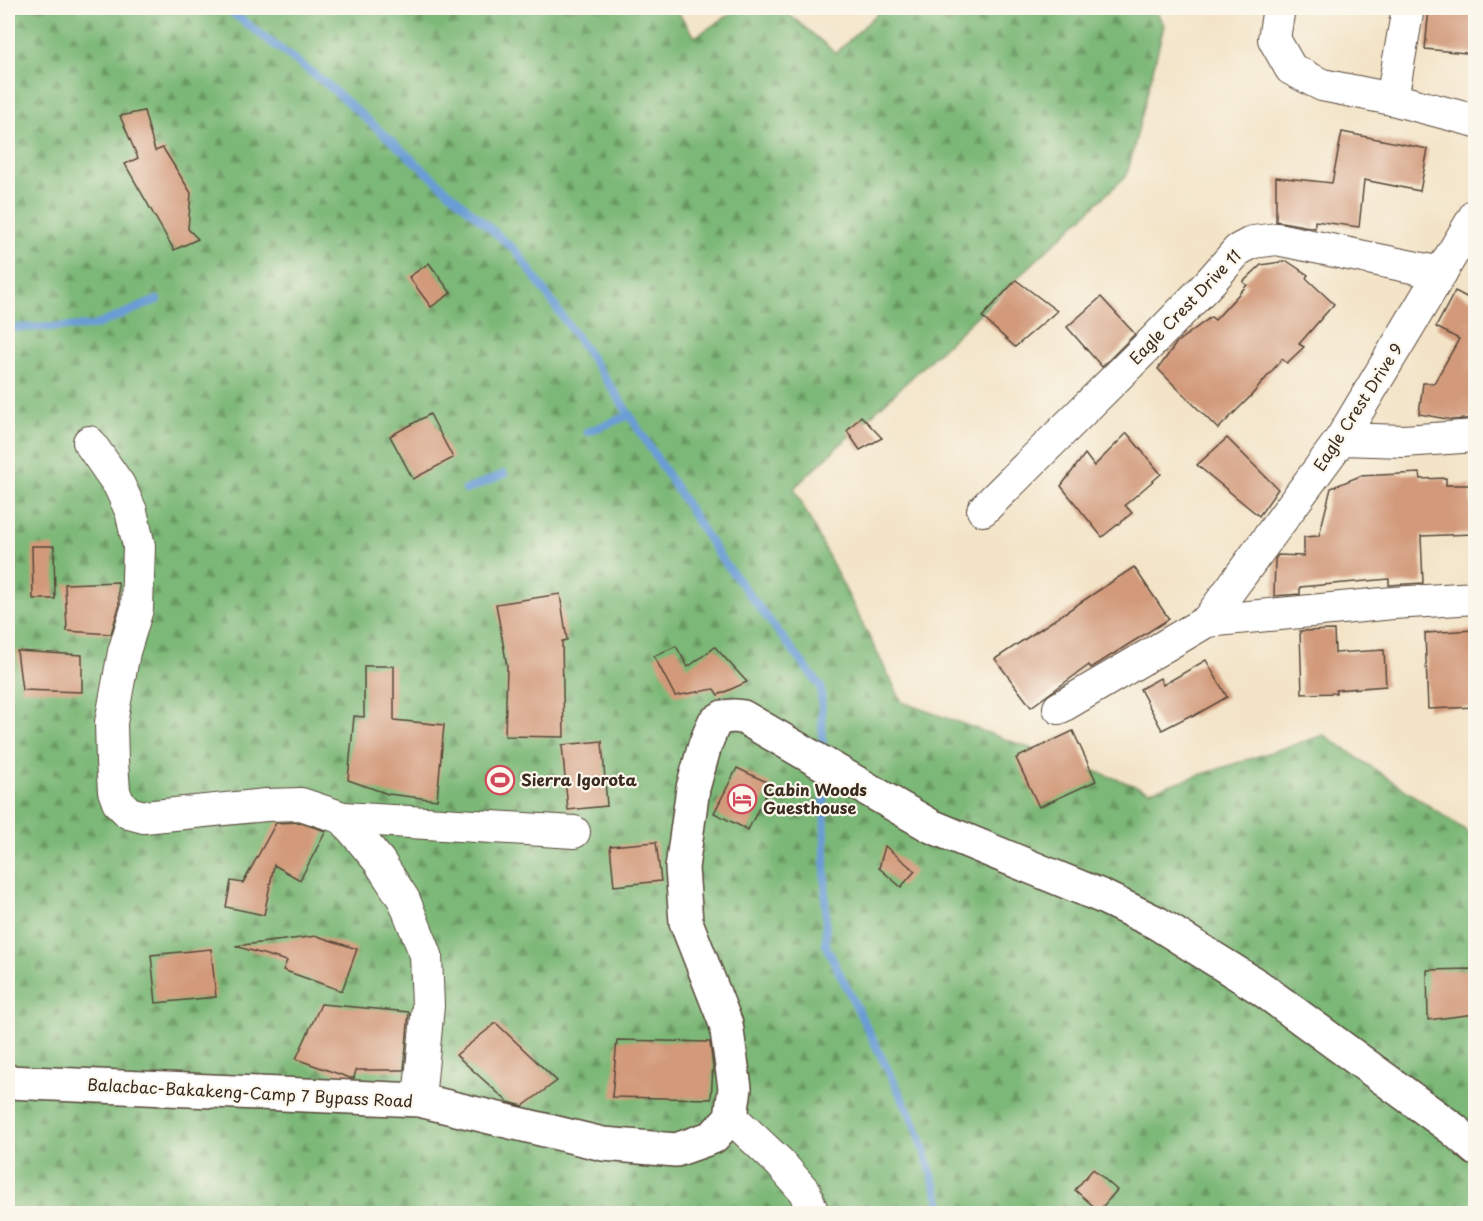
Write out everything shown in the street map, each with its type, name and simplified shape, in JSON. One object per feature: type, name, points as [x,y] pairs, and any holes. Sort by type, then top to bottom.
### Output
[{"type":"main road","points":[[731,1117],[735,1088],[726,1024],[686,922],[682,868],[693,788],[705,746],[714,723],[723,717],[734,716],[743,717],[931,826],[1101,896],[1157,923],[1259,987],[1476,1149]]},
{"type":"main road","name":"Balacbac-Bakakeng-Camp 7 Bypass Road","points":[[8,1082],[419,1100],[603,1144],[676,1150],[713,1137],[731,1117]]},
{"type":"street","points":[[1279,8],[1274,39],[1291,69],[1322,85],[1392,99],[1476,121]]},
{"type":"street","points":[[1392,99],[1408,8]]},
{"type":"street","name":"Eagle Crest Drive 9","points":[[1207,621],[1341,439],[1476,214]]},
{"type":"street","name":"Eagle Crest Drive 11","points":[[983,510],[1155,339],[1238,250],[1253,242],[1277,239],[1441,273]]},
{"type":"street","points":[[1341,439],[1404,441],[1476,436]]},
{"type":"street","points":[[88,442],[119,485],[131,511],[139,546],[137,609],[124,652],[111,723],[114,791],[118,802],[129,813],[144,817],[266,805],[301,804],[343,818],[574,832]]},
{"type":"street","points":[[1059,708],[1207,621],[1393,603],[1476,598]]},
{"type":"street","points":[[343,818],[379,861],[404,900],[426,955],[428,1006],[419,1100]]},
{"type":"street","points":[[731,1117],[780,1163],[805,1192],[813,1214]]},
{"type":"green space","points":[[8,8],[675,8],[695,37],[740,8],[781,8],[836,53],[883,8],[1154,8],[1164,25],[1127,175],[794,488],[902,702],[1150,791],[1324,735],[1475,837],[1475,1213],[8,1213]]},
{"type":"building","points":[[1429,8],[1476,8],[1476,54],[1425,49]]},
{"type":"building","points":[[144,111],[155,151],[163,148],[191,193],[188,229],[198,239],[174,250],[125,164],[138,158],[120,116]]},
{"type":"building","points":[[1342,132],[1428,149],[1420,191],[1364,180],[1359,227],[1315,221],[1315,228],[1276,221],[1276,177],[1332,183]]},
{"type":"building","points":[[1287,261],[1308,275],[1306,278],[1334,304],[1299,344],[1304,347],[1287,363],[1282,359],[1250,397],[1218,429],[1158,369],[1177,342],[1211,317],[1215,320],[1247,285],[1243,282],[1261,265]]},
{"type":"building","points":[[429,263],[451,293],[431,307],[409,277]]},
{"type":"building","points":[[1016,280],[1057,311],[1015,347],[982,317]]},
{"type":"building","points":[[1455,291],[1476,302],[1476,418],[1452,420],[1419,414],[1423,383],[1434,383],[1459,339],[1436,327]]},
{"type":"building","points":[[1101,297],[1135,334],[1102,367],[1067,327]]},
{"type":"building","points":[[430,414],[453,458],[413,479],[390,436]]},
{"type":"building","points":[[861,416],[882,438],[860,450],[847,431]]},
{"type":"building","points":[[1127,433],[1161,474],[1125,505],[1132,513],[1102,537],[1061,486],[1085,454],[1094,466]]},
{"type":"building","points":[[1227,438],[1278,489],[1259,516],[1197,465]]},
{"type":"building","points":[[1420,473],[1421,479],[1446,478],[1446,485],[1470,485],[1473,534],[1421,536],[1423,583],[1389,585],[1389,579],[1300,587],[1300,594],[1274,596],[1275,559],[1278,555],[1304,556],[1304,537],[1319,536],[1331,488],[1360,476]]},
{"type":"building","points":[[32,546],[54,546],[55,599],[33,599]]},
{"type":"building","points":[[1134,567],[1169,619],[1091,668],[1089,665],[1031,707],[995,659]]},
{"type":"building","points":[[118,582],[119,607],[111,634],[67,631],[65,584]]},
{"type":"building","points":[[560,594],[567,640],[562,641],[564,737],[505,736],[507,666],[496,604]]},
{"type":"building","points":[[1334,630],[1335,653],[1384,650],[1386,686],[1336,690],[1336,693],[1302,694],[1300,631]]},
{"type":"building","points":[[1475,630],[1476,707],[1428,709],[1425,633]]},
{"type":"building","points":[[676,646],[688,667],[715,647],[747,682],[718,695],[714,689],[675,696],[654,656]]},
{"type":"building","points":[[17,651],[82,655],[82,692],[22,690]]},
{"type":"building","points":[[1206,660],[1227,697],[1192,717],[1191,715],[1162,730],[1140,689],[1160,678],[1163,685]]},
{"type":"building","points":[[364,666],[394,666],[394,720],[444,725],[437,800],[388,794],[348,780],[354,716],[364,717]]},
{"type":"building","points":[[1073,731],[1096,781],[1039,807],[1016,758]]},
{"type":"building","points":[[602,741],[607,806],[568,810],[562,745]]},
{"type":"building","name":"Cabin Woods Guesthouse","points":[[737,768],[771,784],[748,830],[714,813]]},
{"type":"building","points":[[298,822],[326,831],[300,880],[274,865],[264,915],[226,907],[231,881],[243,883],[276,823]]},
{"type":"building","points":[[656,842],[661,881],[614,886],[610,846]]},
{"type":"building","points":[[885,846],[915,871],[901,887],[879,868]]},
{"type":"building","points":[[317,936],[357,949],[342,991],[283,970],[287,961],[235,946]]},
{"type":"building","points":[[211,949],[216,997],[156,1003],[151,955]]},
{"type":"building","points":[[1473,969],[1475,1014],[1428,1020],[1427,970]]},
{"type":"building","points":[[321,1004],[409,1012],[404,1070],[356,1070],[354,1078],[350,1078],[296,1059]]},
{"type":"building","points":[[496,1023],[557,1081],[523,1106],[508,1102],[456,1055]]},
{"type":"building","points":[[617,1040],[710,1042],[713,1068],[711,1099],[612,1097]]},
{"type":"building","points":[[1093,1169],[1117,1190],[1099,1211],[1075,1190]]},
{"type":"waterway","points":[[226,8],[328,85],[518,253],[614,391],[718,554],[821,687],[823,753]]},
{"type":"waterway","points":[[8,328],[94,326],[157,300]]},
{"type":"waterway","points":[[587,432],[630,415]]},
{"type":"waterway","points":[[466,490],[504,474]]},
{"type":"waterway","points":[[824,772],[826,946],[917,1128],[944,1214]]},
{"type":"place","name":"Sierra Igorota","points":[[500,780]]},
{"type":"place","name":"Cabin Woods Guesthouse","points":[[742,799]]}]
